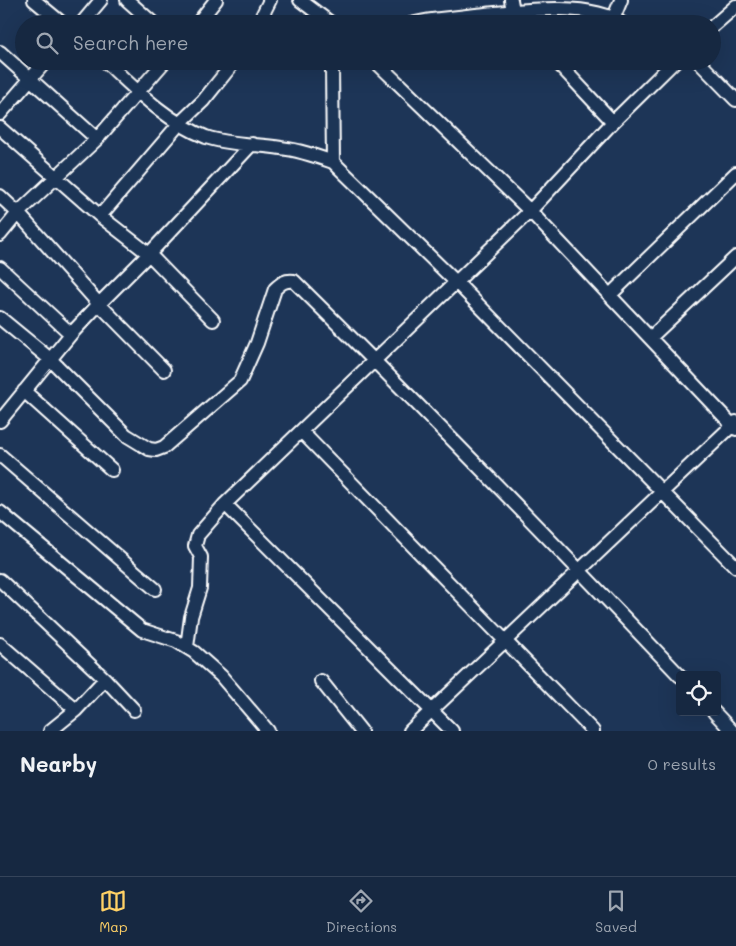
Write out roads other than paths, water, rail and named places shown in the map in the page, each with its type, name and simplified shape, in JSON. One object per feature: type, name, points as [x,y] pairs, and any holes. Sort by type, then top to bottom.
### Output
[{"type":"street","points":[[34,0],[52,15]]},
{"type":"street","points":[[88,15],[101,0]]},
{"type":"street","points":[[127,0],[144,15]]},
{"type":"street","points":[[204,15],[216,0]]},
{"type":"street","points":[[262,15],[270,0]]},
{"type":"street","points":[[620,15],[621,0]]},
{"type":"street","points":[[304,2],[321,15]]},
{"type":"street","points":[[459,15],[512,5],[586,10],[602,15]]},
{"type":"street","points":[[721,19],[736,6]]},
{"type":"street","points":[[0,52],[15,66]]},
{"type":"street","points":[[20,70],[97,139]]},
{"type":"street","points":[[0,114],[39,70]]},
{"type":"street","points":[[115,70],[138,92],[180,123],[205,136],[220,140],[283,148],[333,162],[457,283],[736,567]]},
{"type":"street","points":[[0,235],[18,213],[97,139],[157,70]]},
{"type":"street","points":[[100,216],[180,123],[203,101],[228,70]]},
{"type":"street","points":[[332,70],[333,162]]},
{"type":"street","points":[[384,70],[530,211],[735,426],[579,570],[410,731]]},
{"type":"street","points":[[564,70],[612,122]]},
{"type":"street","points":[[187,647],[191,617],[200,588],[201,557],[196,551],[196,540],[225,504],[530,211],[662,70]]},
{"type":"street","points":[[707,70],[736,100]]},
{"type":"street","points":[[0,128],[100,216],[149,254],[213,320]]},
{"type":"street","points":[[0,420],[71,334],[252,144]]},
{"type":"street","points":[[610,295],[736,174]]},
{"type":"street","points":[[0,196],[18,213],[99,304],[164,370]]},
{"type":"street","points":[[650,338],[736,257]]},
{"type":"street","points":[[0,268],[71,334]]},
{"type":"street","points":[[0,318],[50,359],[126,435],[149,449],[156,450],[164,447],[240,381],[257,343],[275,289],[287,280],[294,280],[376,361],[676,672]]},
{"type":"street","points":[[24,391],[112,470]]},
{"type":"street","points":[[301,431],[593,731]]},
{"type":"street","points":[[0,454],[155,589]]},
{"type":"street","points":[[225,504],[452,731]]},
{"type":"street","points":[[1,515],[142,630],[176,641],[187,647],[221,676],[268,731]]},
{"type":"street","points":[[0,580],[105,679],[134,710]]},
{"type":"street","points":[[0,644],[76,710]]},
{"type":"street","points":[[50,731],[76,710],[105,679]]},
{"type":"street","points":[[320,681],[361,731]]},
{"type":"street","points":[[718,716],[732,731]]}]
